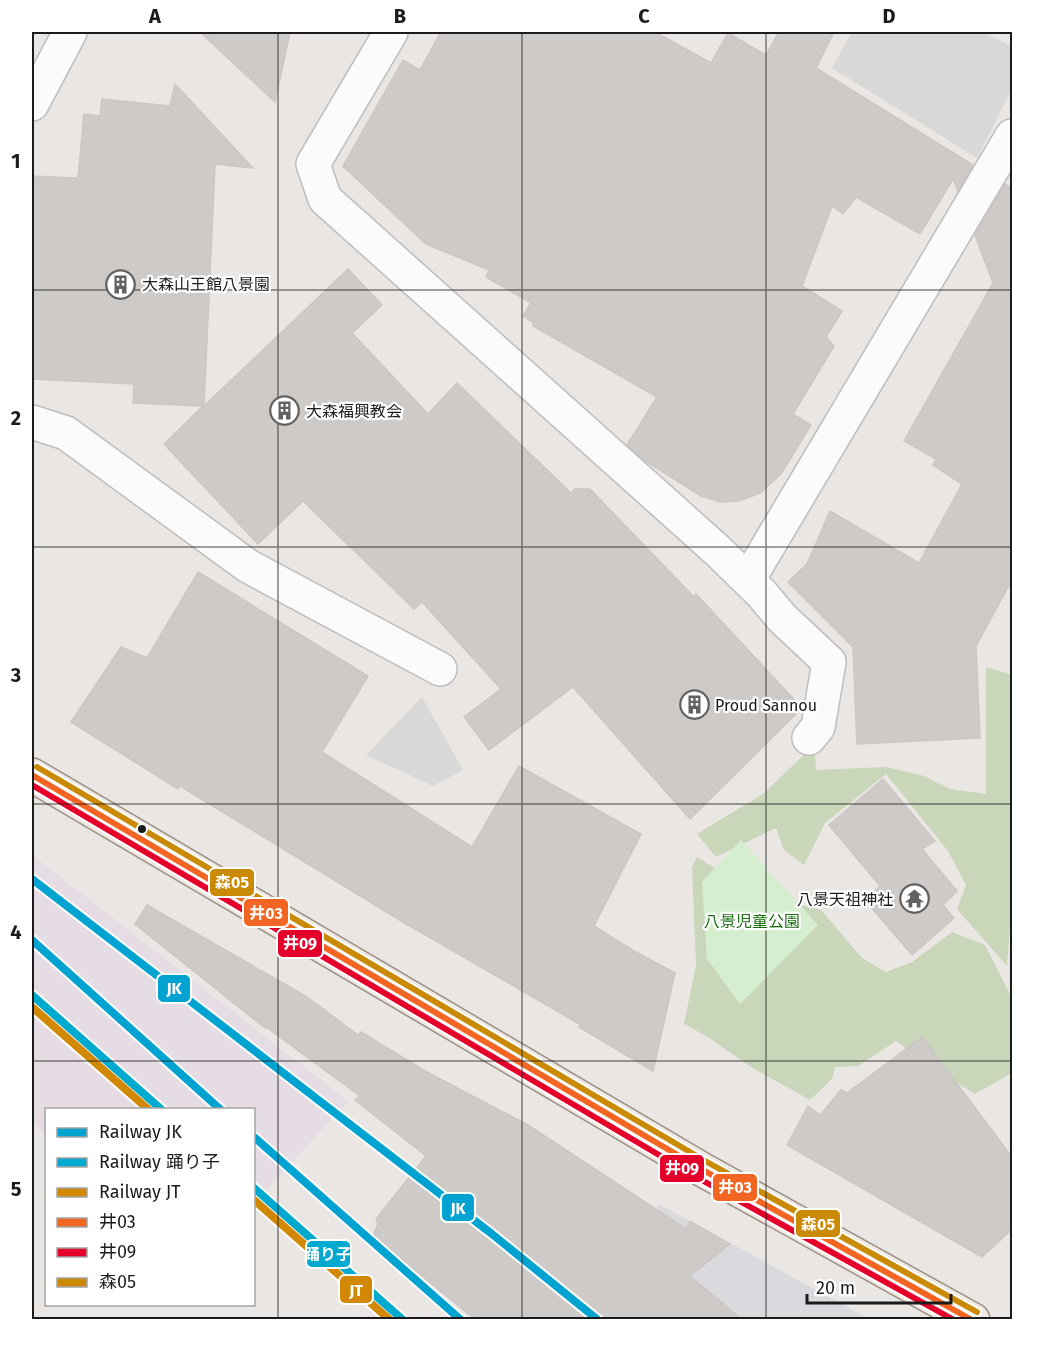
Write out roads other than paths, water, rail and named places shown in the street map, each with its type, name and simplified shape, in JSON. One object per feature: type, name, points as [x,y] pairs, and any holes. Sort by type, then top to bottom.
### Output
[{"type":"main road","points":[[32,775],[703,1170],[973,1320]]},
{"type":"street","points":[[32,104],[70,32]]},
{"type":"street","points":[[391,32],[313,164],[325,199],[718,551],[782,618],[829,662],[818,728],[809,738]]},
{"type":"street","points":[[748,580],[1012,136]]},
{"type":"street","points":[[32,422],[66,433],[248,567],[440,669]]},
{"type":"rail line","name":"JK","points":[[32,879],[492,1234],[598,1320]]},
{"type":"rail line","name":"JK","points":[[32,940],[219,1108]]},
{"type":"rail line","name":"踊り子","points":[[32,995],[160,1108]]},
{"type":"rail line","name":"JT","points":[[32,1007],[147,1108]]},
{"type":"rail line","name":"JK","points":[[255,1138],[461,1320]]},
{"type":"rail line","name":"踊り子","points":[[255,1189],[403,1320]]},
{"type":"rail line","name":"JT","points":[[255,1201],[390,1320]]},
{"type":"place","name":"大森山王館八景園","points":[[121,284]]},
{"type":"place","name":"大森福興教会","points":[[285,411]]},
{"type":"place","name":"Proud Sannou","points":[[694,705]]},
{"type":"place","name":"八景天祖神社","points":[[914,899]]},
{"type":"park label","name":"八景児童公園","points":[[752,921]]}]
